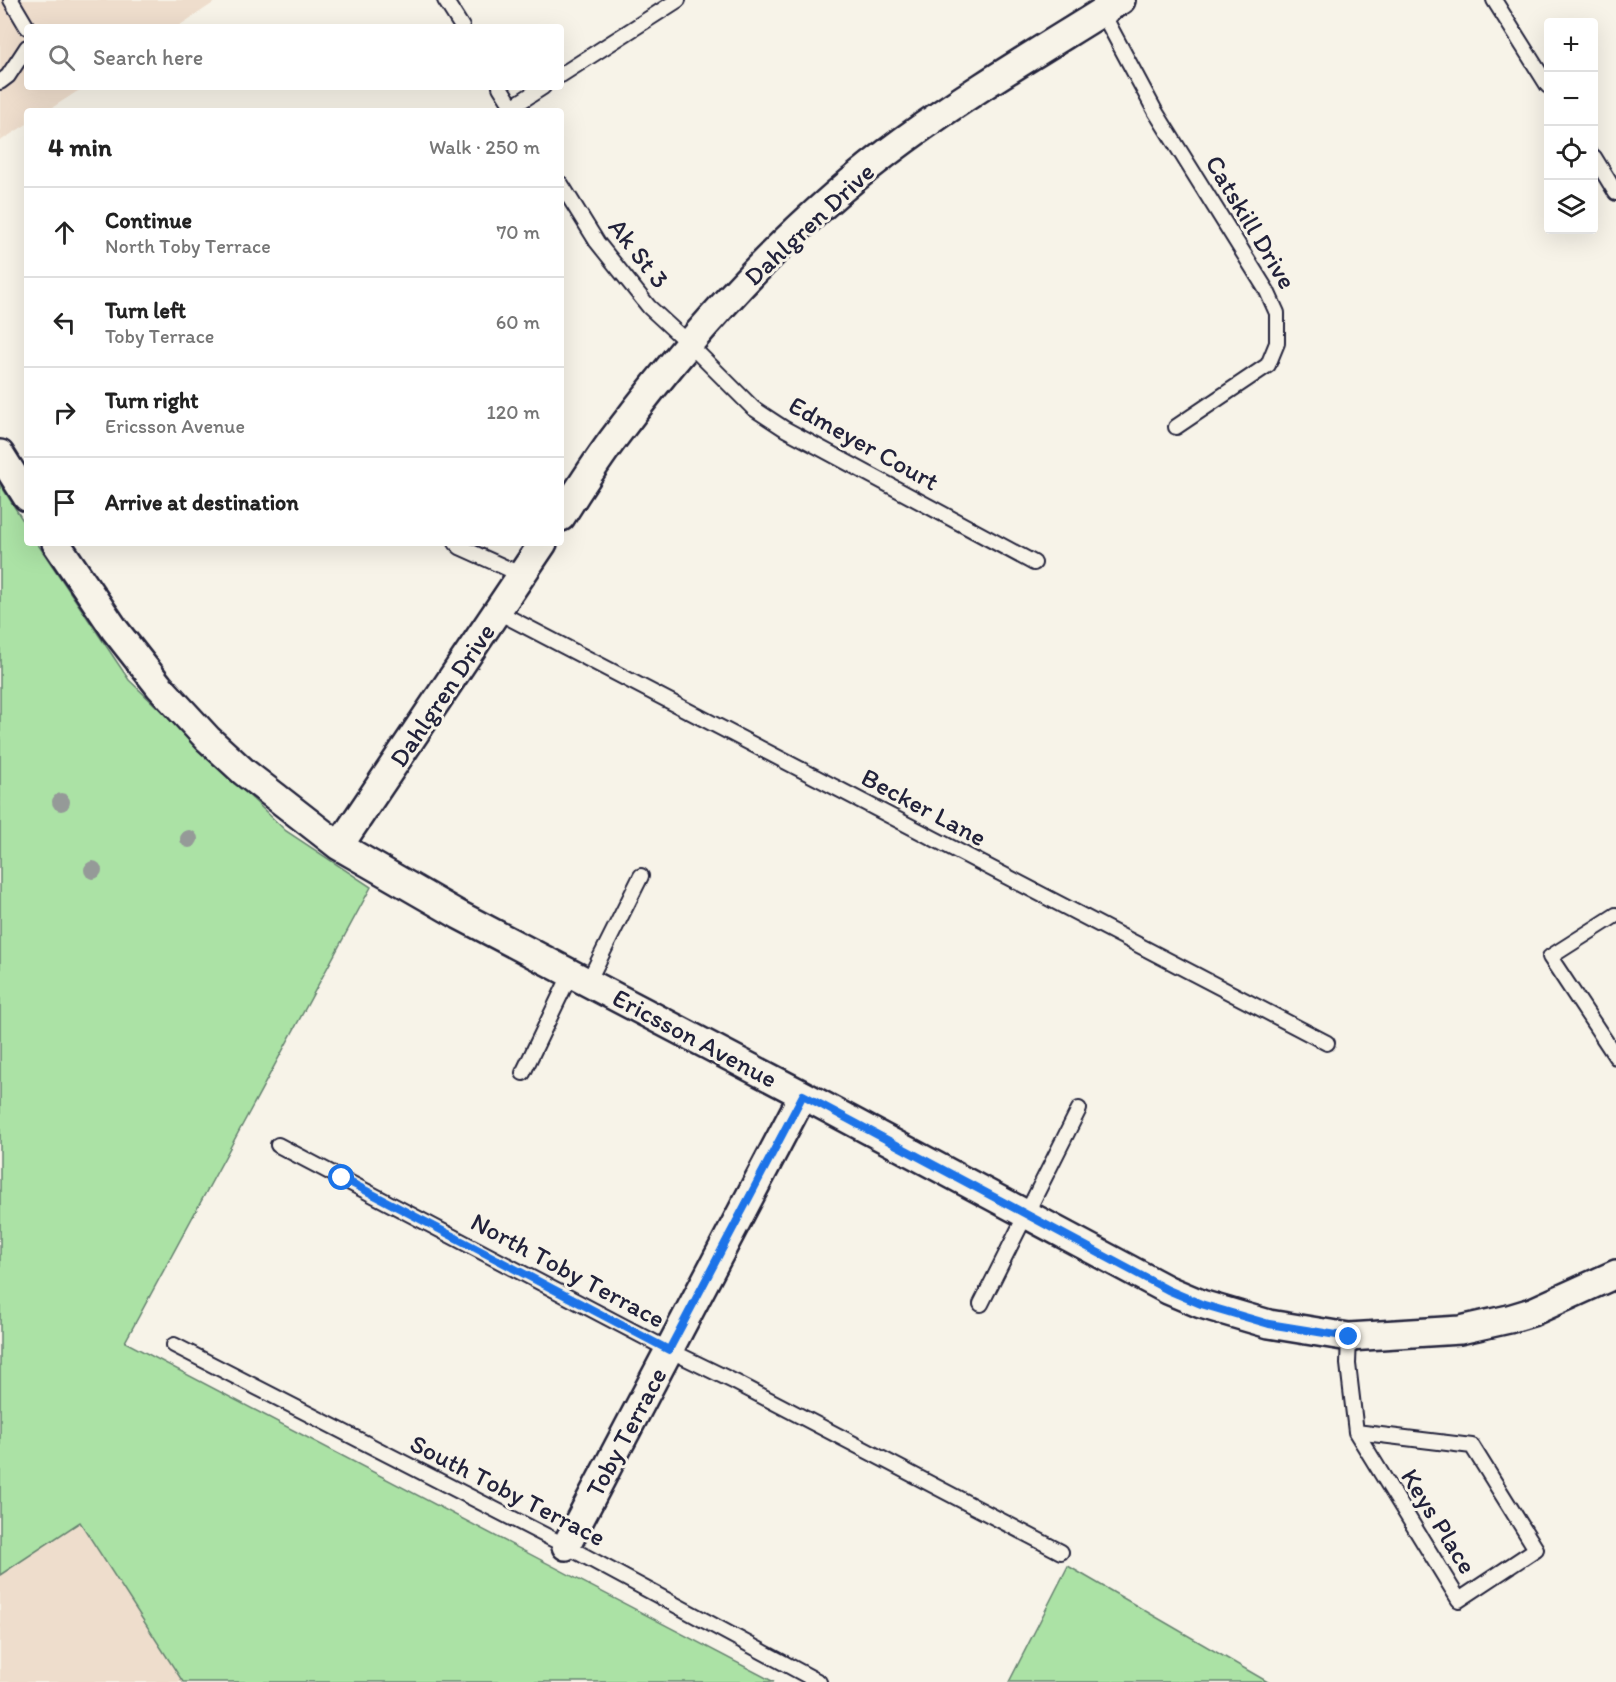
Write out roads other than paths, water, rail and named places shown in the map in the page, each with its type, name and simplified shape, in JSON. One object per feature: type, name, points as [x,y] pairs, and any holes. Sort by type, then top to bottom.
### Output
[{"type":"street","name":"Dahlgren Drive","points":[[564,512],[615,436],[688,343],[776,249],[847,185],[903,141],[973,93],[1111,6]]},
{"type":"street","points":[[0,454],[24,491]]},
{"type":"street","name":"Ericsson Avenue","points":[[58,546],[115,630],[159,686],[208,739],[244,772],[339,846],[459,915],[1168,1290],[1201,1304],[1269,1324],[1349,1337],[1460,1330],[1509,1319],[1532,1312],[1616,1274]]},
{"type":"street","name":"Dahlgren Drive","points":[[339,846],[541,546]]},
{"type":"street","name":"Toby Terrace","points":[[566,1546],[803,1095]]},
{"type":"lane","points":[[11,0],[25,24]]},
{"type":"lane","points":[[445,0],[460,24]]},
{"type":"lane","points":[[564,73],[678,0]]},
{"type":"lane","points":[[1494,0],[1544,80]]},
{"type":"lane","name":"Catskill Drive","points":[[1111,6],[1155,111],[1267,291],[1277,313],[1277,343],[1268,365],[1176,427]]},
{"type":"lane","points":[[0,82],[8,76],[24,52]]},
{"type":"lane","points":[[502,90],[512,108]]},
{"type":"lane","points":[[514,108],[539,90]]},
{"type":"lane","points":[[1598,165],[1616,193]]},
{"type":"lane","name":"Ak St 3","points":[[564,189],[597,242],[649,307],[688,343]]},
{"type":"lane","name":"Edmeyer Court","points":[[688,343],[753,408],[785,429],[1034,563]]},
{"type":"lane","points":[[459,546],[522,576]]},
{"type":"lane","name":"Becker Lane","points":[[498,612],[1327,1043]]},
{"type":"lane","points":[[523,1073],[641,876]]},
{"type":"lane","points":[[1616,915],[1550,957],[1616,1057]]},
{"type":"lane","points":[[981,1304],[1079,1109]]},
{"type":"lane","name":"North Toby Terrace","points":[[278,1145],[1061,1552]]},
{"type":"lane","name":"Keys Place","points":[[1349,1337],[1348,1364],[1356,1432],[1459,1600],[1536,1549],[1472,1446],[1356,1432]]},
{"type":"lane","name":"South Toby Terrace","points":[[174,1345],[566,1546],[819,1682]]}]
